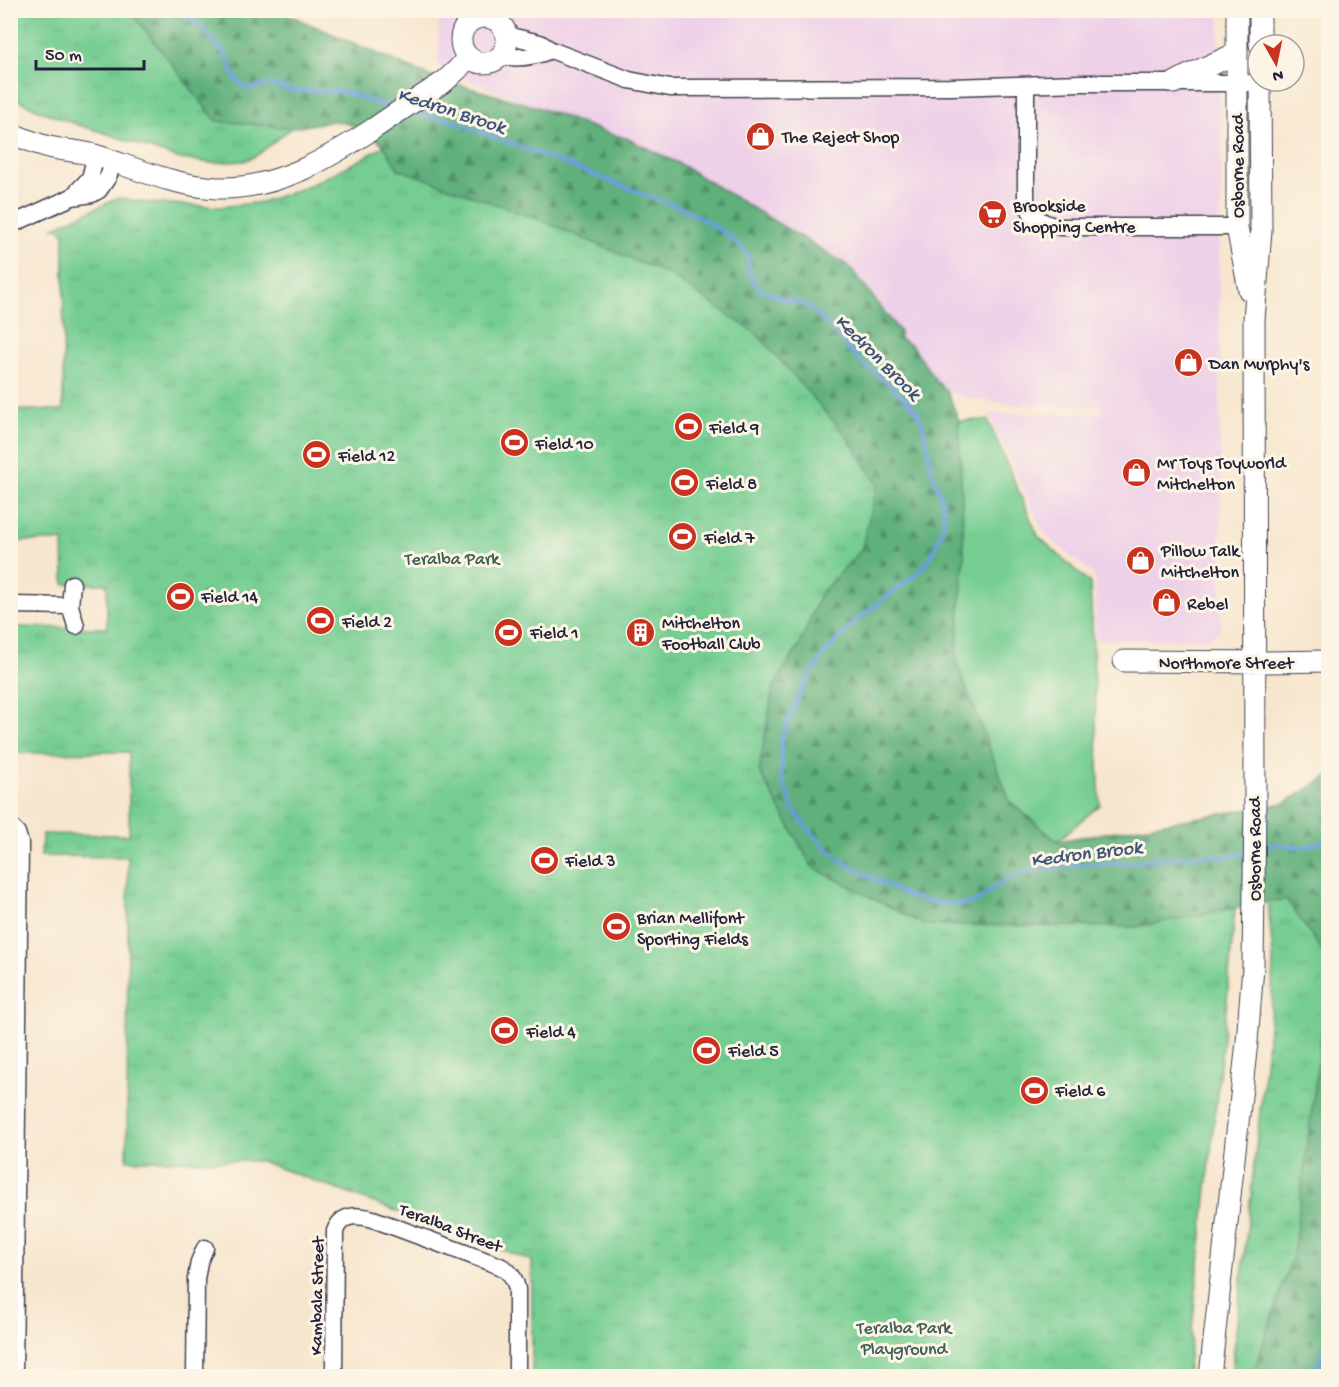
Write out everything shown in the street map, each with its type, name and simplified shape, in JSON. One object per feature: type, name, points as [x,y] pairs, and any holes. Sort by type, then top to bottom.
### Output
[{"type":"street","name":"Osborne Road","points":[[1237,10],[1237,228],[1254,320]]},
{"type":"street","points":[[1260,10],[1260,33]]},
{"type":"street","points":[[486,14],[500,23],[504,28],[507,42],[501,56],[488,63],[481,63],[468,57],[461,44],[462,20],[468,24],[486,14]]},
{"type":"street","points":[[506,35],[540,43],[551,50],[629,80],[670,88],[1246,83]]},
{"type":"street","points":[[501,56],[511,58],[538,56],[551,50]]},
{"type":"street","points":[[1174,82],[1237,52]]},
{"type":"street","points":[[10,133],[48,147],[99,156],[181,182],[218,188],[249,186],[282,178],[320,161],[353,142],[445,81],[468,57]]},
{"type":"street","points":[[1026,86],[1026,201],[1041,222],[1061,227],[1237,228]]},
{"type":"street","name":"Osborne Road","points":[[1210,1377],[1253,967],[1254,320],[1260,230],[1260,93]]},
{"type":"street","points":[[10,123],[54,134],[99,156]]},
{"type":"street","points":[[10,225],[72,197],[90,178],[99,156]]},
{"type":"street","points":[[72,584],[70,606],[76,626]]},
{"type":"street","points":[[10,606],[70,606]]},
{"type":"street","name":"Northmore Street","points":[[1124,661],[1329,661]]},
{"type":"street","points":[[12,827],[20,843],[14,1377]]},
{"type":"street","name":"Teralba Street","points":[[344,1219],[353,1216],[373,1219],[500,1266],[510,1273],[517,1288],[517,1377]]},
{"type":"street","name":"Kambala Street","points":[[334,1377],[335,1237],[338,1226],[344,1219]]},
{"type":"street","points":[[195,1377],[196,1279],[199,1262],[205,1248]]},
{"type":"shaded area","name":"Brookside Shopping Centre","points":[[439,11],[1219,11],[1219,104],[1222,114],[1219,218],[1221,630],[1207,639],[1095,640],[1095,576],[1045,535],[988,413],[1102,414],[1102,406],[1017,405],[966,398],[947,391],[937,382],[912,346],[900,339],[718,188],[678,163],[626,138],[537,107],[468,80],[438,65]]},
{"type":"green space","points":[[10,11],[123,11],[135,17],[216,121],[291,128],[256,156],[244,161],[212,163],[180,159],[36,109],[11,96]]},
{"type":"green space","points":[[123,11],[280,11],[429,76],[537,107],[626,138],[678,163],[849,266],[900,332],[900,339],[912,346],[937,382],[947,391],[959,421],[964,556],[956,662],[1010,802],[1057,841],[1285,803],[1328,776],[1328,959],[1286,899],[1137,927],[924,925],[812,867],[759,771],[773,687],[801,642],[820,594],[861,550],[669,275],[545,222],[398,169],[378,140],[352,125],[334,121],[291,128],[216,121],[135,17]]},
{"type":"green space","name":"Teralba Park","points":[[384,146],[398,169],[545,222],[669,275],[758,335],[849,439],[878,485],[861,550],[820,594],[801,642],[773,687],[759,771],[812,867],[924,925],[1137,927],[1235,908],[1187,1376],[532,1376],[532,1261],[260,1161],[127,1160],[128,857],[41,856],[42,834],[129,835],[129,752],[10,753],[11,627],[107,628],[107,584],[64,584],[63,541],[11,541],[10,410],[63,410],[64,235],[60,229],[52,228],[118,198],[151,203],[220,207],[262,202],[306,187]]},
{"type":"green space","points":[[988,420],[1038,536],[1090,583],[1100,805],[1057,841],[1008,800],[956,662],[959,421]]},
{"type":"green space","points":[[1286,899],[1328,959],[1328,983],[1293,1255],[1252,1376],[1231,1376],[1272,1000],[1273,956],[1268,902]]},
{"type":"green space","points":[[1328,983],[1328,1376],[1252,1376],[1293,1255]]},
{"type":"waterway","name":"Kedron Brook","points":[[174,10],[189,18],[206,32],[226,55],[234,76],[242,86],[249,89],[269,84],[293,91],[340,91],[394,108]]},
{"type":"waterway","name":"Kedron Brook","points":[[411,112],[456,122],[680,207],[709,223],[745,251],[752,280],[761,290],[809,307],[834,331],[855,357],[911,404],[919,415],[943,507],[943,528],[934,550],[926,564],[915,575],[853,624],[826,652],[805,683],[781,740],[782,781],[792,808],[830,852],[851,867],[910,897],[958,905],[969,904],[981,899],[1009,879],[1037,870],[1084,864],[1129,863],[1209,855],[1222,857],[1248,853]]},
{"type":"waterway","name":"Kedron Brook","points":[[1261,848],[1277,844],[1304,847],[1328,840]]},
{"type":"waterway","name":"Kedron Brook","points":[[1314,1376],[1328,1340]]},
{"type":"place","name":"The Reject Shop","points":[[761,136]]},
{"type":"place","name":"Brookside Shopping Centre","points":[[992,215]]},
{"type":"place","name":"Dan Murphy's","points":[[1188,363]]},
{"type":"place","name":"Field 9","points":[[688,427]]},
{"type":"place","name":"Field 10","points":[[514,443]]},
{"type":"place","name":"Field 12","points":[[317,455]]},
{"type":"place","name":"Mr Toys Toyworld Mitchelton","points":[[1136,472]]},
{"type":"place","name":"Field 8","points":[[685,483]]},
{"type":"place","name":"Field 7","points":[[683,537]]},
{"type":"place","name":"Pillow Talk Mitchelton","points":[[1140,560]]},
{"type":"place","name":"Field 14","points":[[180,596]]},
{"type":"place","name":"Rebel","points":[[1166,603]]},
{"type":"place","name":"Field 2","points":[[321,621]]},
{"type":"place","name":"Field 1","points":[[509,632]]},
{"type":"place","name":"Mitchelton Football Club","points":[[641,632]]},
{"type":"place","name":"Field 3","points":[[544,860]]},
{"type":"place","name":"Brian Mellifont Sporting Fields","points":[[616,927]]},
{"type":"place","name":"Field 4","points":[[505,1031]]},
{"type":"place","name":"Field 5","points":[[707,1050]]},
{"type":"place","name":"Field 6","points":[[1034,1090]]},
{"type":"park label","name":"Teralba Park Playground","points":[[904,1337]]}]
